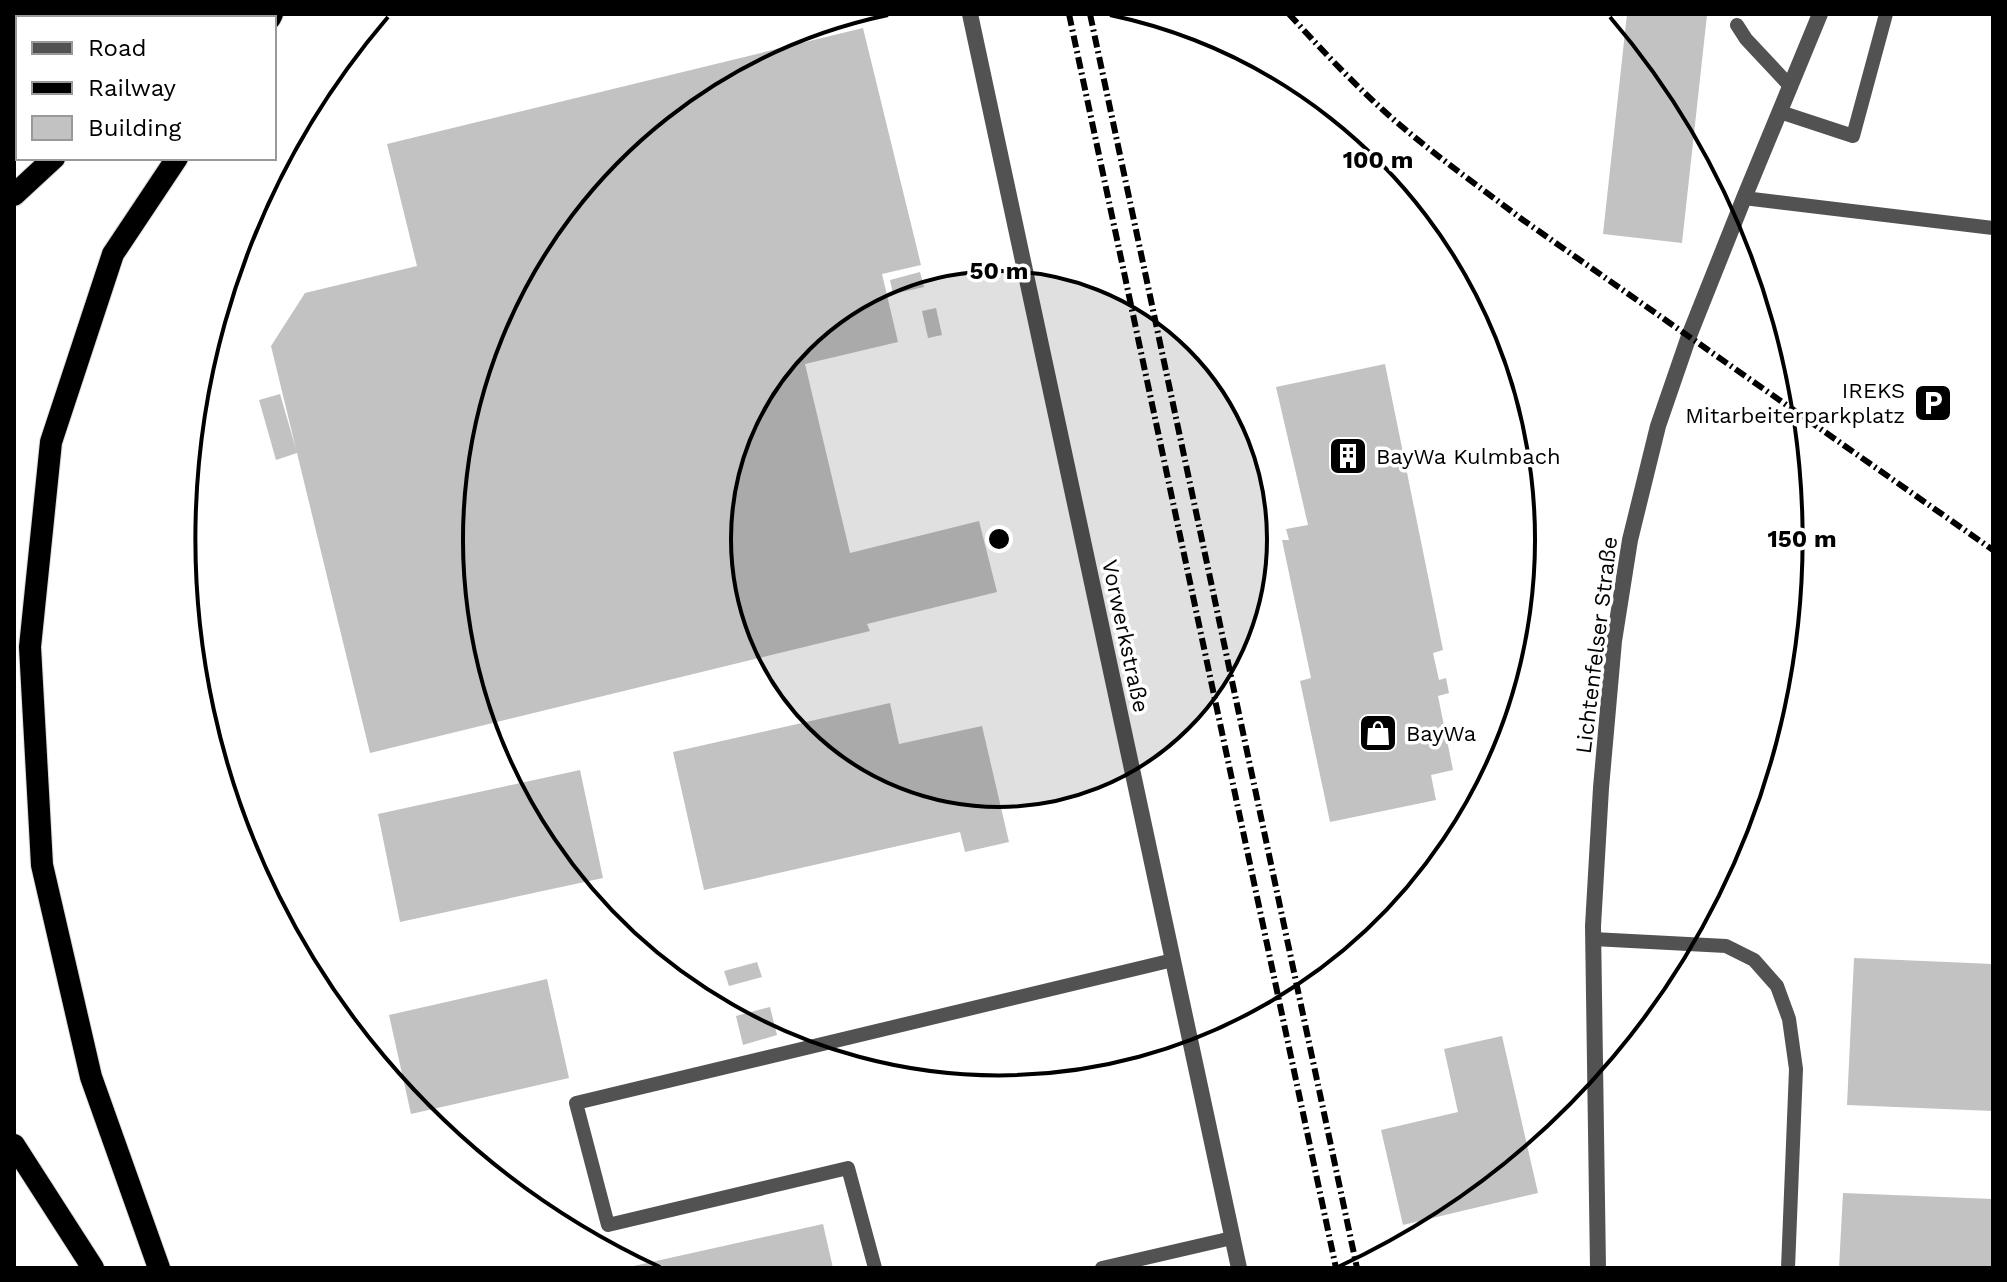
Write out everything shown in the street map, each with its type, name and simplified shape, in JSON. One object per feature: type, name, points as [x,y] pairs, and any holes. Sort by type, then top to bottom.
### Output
[{"type":"highway","points":[[14,195],[52,160]]},
{"type":"highway","points":[[159,1268],[91,1077],[42,865],[30,647],[51,442],[113,254],[176,160]]},
{"type":"highway","points":[[14,1145],[93,1268]]},
{"type":"street","name":"Vorwerkstraße","points":[[970,14],[1239,1268]]},
{"type":"street","name":"Lichtenfelser Straße","points":[[1598,1268],[1593,939],[1601,788],[1612,670],[1630,540],[1658,426],[1689,336],[1820,14]]},
{"type":"lane","points":[[1780,112],[1853,136],[1886,14]]},
{"type":"lane","points":[[1737,25],[1790,86]]},
{"type":"lane","points":[[1744,198],[1993,228]]},
{"type":"lane","points":[[1593,939],[1726,946],[1754,960],[1777,986],[1789,1019],[1796,1069],[1788,1268]]},
{"type":"lane","points":[[875,1268],[848,1168],[608,1225],[576,1103],[1173,960]]},
{"type":"lane","points":[[1102,1268],[1232,1238]]},
{"type":"building","points":[[1627,14],[1707,15],[1682,243],[1603,234]]},
{"type":"building","points":[[863,28],[921,265],[882,274],[898,342],[805,364],[850,553],[979,521],[997,592],[867,624],[870,631],[370,753],[297,453],[276,460],[259,400],[280,394],[296,449],[271,346],[305,293],[417,266],[387,144]]},
{"type":"building","points":[[920,272],[924,287],[893,294],[890,280]]},
{"type":"building","points":[[936,308],[942,335],[928,338],[922,311]]},
{"type":"building","name":"BayWa Kulmbach","points":[[1385,364],[1443,650],[1433,653],[1439,680],[1446,678],[1449,693],[1438,696],[1453,770],[1431,775],[1436,800],[1330,822],[1300,681],[1311,678],[1282,540],[1289,540],[1286,529],[1308,525],[1276,387]]},
{"type":"building","points":[[890,703],[899,744],[982,726],[1009,842],[965,852],[960,832],[704,890],[673,752]]},
{"type":"building","points":[[580,770],[603,878],[400,922],[378,814]]},
{"type":"building","points":[[1854,958],[1993,964],[1993,1111],[1847,1105]]},
{"type":"building","points":[[757,962],[762,977],[729,986],[724,971]]},
{"type":"building","points":[[547,979],[569,1078],[411,1114],[389,1015]]},
{"type":"building","points":[[770,1007],[777,1035],[743,1045],[736,1016]]},
{"type":"building","points":[[1502,1036],[1538,1193],[1403,1225],[1381,1130],[1458,1112],[1444,1049]]},
{"type":"building","points":[[1843,1193],[1993,1199],[1993,1268],[1839,1268]]},
{"type":"building","points":[[823,1224],[833,1268],[629,1268],[629,1267]]},
{"type":"railway","points":[[1069,14],[1336,1268]]},
{"type":"railway","points":[[1090,14],[1357,1268]]},
{"type":"railway","points":[[1289,14],[1371,99],[1452,166],[1523,220],[1993,550]]},
{"type":"place","name":"IREKS Mitarbeiterparkplatz","points":[[1933,403]]},
{"type":"place","name":"BayWa Kulmbach","points":[[1348,456]]},
{"type":"place","name":"BayWa","points":[[1378,733]]}]
